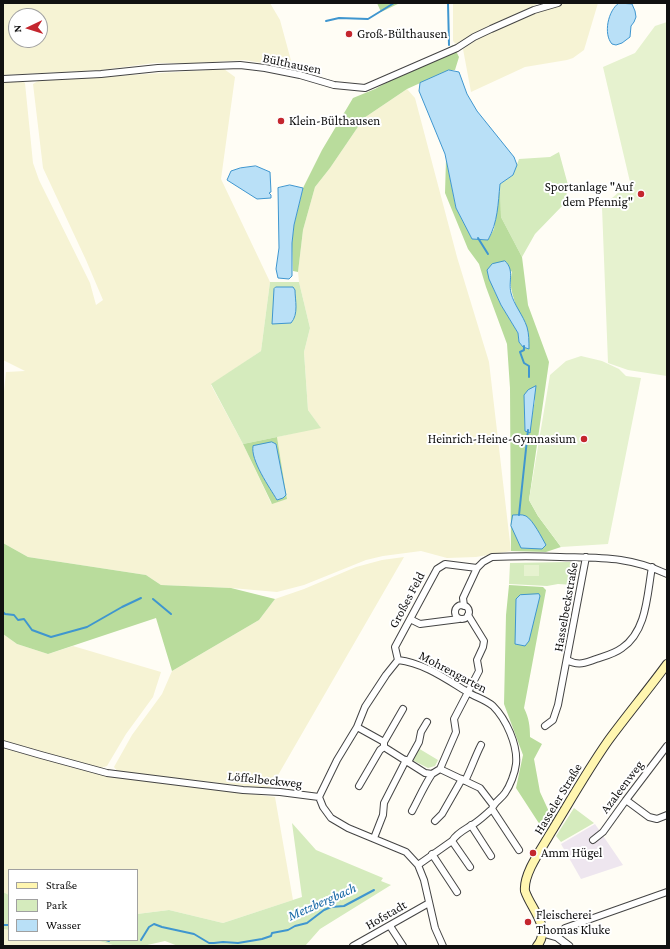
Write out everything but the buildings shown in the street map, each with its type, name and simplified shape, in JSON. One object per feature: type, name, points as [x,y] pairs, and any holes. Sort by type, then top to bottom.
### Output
[{"type":"main road","name":"Hasseler Straße","points":[[543,933],[541,922],[525,891],[525,885],[529,873],[538,855],[587,774],[609,741],[667,664]]},
{"type":"main road","points":[[537,946],[543,933]]},
{"type":"street","name":"Bülthausen","points":[[3,79],[100,74],[158,68],[240,65],[265,68],[334,84],[364,88],[457,48],[491,28],[534,10],[558,3]]},
{"type":"street","name":"Hasselbeckstraße","points":[[477,568],[483,562],[492,557],[586,557],[619,559],[652,567],[667,574]]},
{"type":"street","name":"Hasselbeckstraße","points":[[545,726],[553,720],[558,705],[586,557]]},
{"type":"street","name":"Großes Feld","points":[[398,660],[395,647],[437,569],[445,564],[477,568]]},
{"type":"street","name":"Hasselbeckstraße","points":[[567,660],[574,664],[578,664],[600,658],[621,649],[634,637],[643,618],[652,567]]},
{"type":"street","points":[[412,811],[432,774],[440,769],[456,732],[454,719],[479,671],[477,660],[484,641],[468,615],[468,609],[464,606],[463,598],[477,568]]},
{"type":"street","points":[[459,619],[455,615],[455,610],[459,606],[464,606]]},
{"type":"street","points":[[410,619],[420,624],[465,619],[468,615]]},
{"type":"street","name":"Mohrengarten","points":[[319,797],[365,707],[386,675],[398,660],[410,661],[448,679],[492,706],[502,718],[515,751],[516,764],[505,793],[493,807],[472,825],[455,836],[452,841],[418,864]]},
{"type":"street","points":[[360,786],[403,709]]},
{"type":"street","points":[[374,838],[382,815],[384,803],[419,742],[421,732],[427,722]]},
{"type":"street","points":[[356,727],[384,744],[425,773],[432,774]]},
{"type":"street","name":"Löffelbeckweg","points":[[3,744],[41,756],[107,772],[243,790],[319,797],[323,807],[331,818],[348,828],[406,852],[418,864],[424,880],[436,928],[443,946]]},
{"type":"street","points":[[435,821],[442,814],[473,766],[473,760],[481,745]]},
{"type":"street","name":"Azaleenweg","points":[[593,840],[603,832],[667,746]]},
{"type":"street","points":[[440,769],[480,788],[519,850]]},
{"type":"street","points":[[626,800],[650,817],[657,819],[667,816]]},
{"type":"street","points":[[472,825],[491,856]]},
{"type":"street","points":[[452,841],[470,867]]},
{"type":"street","points":[[432,854],[457,892]]},
{"type":"street","points":[[558,936],[565,928],[667,892]]},
{"type":"street","name":"Hofstadt","points":[[353,946],[429,903]]},
{"type":"street","points":[[390,926],[403,946]]},
{"type":"street","points":[[543,933],[558,936],[569,946]]},
{"type":"shaded area","points":[[3,3],[270,3],[280,20],[293,68],[244,60],[197,63],[154,63],[101,70],[3,75]]},
{"type":"shaded area","points":[[453,3],[539,3],[508,19],[490,25],[456,44],[453,41]]},
{"type":"shaded area","points":[[566,3],[598,3],[584,50],[573,58],[567,60],[525,67],[471,92],[463,49],[490,31],[543,9]]},
{"type":"shaded area","points":[[224,69],[235,77],[221,179],[270,282],[261,351],[211,385],[243,444],[271,503],[287,499],[277,437],[320,427],[308,410],[304,352],[310,328],[298,272],[303,230],[315,187],[330,168],[364,118],[407,89],[415,98],[457,257],[489,362],[511,551],[476,557],[447,558],[421,551],[383,556],[366,560],[304,585],[277,592],[231,588],[161,585],[146,575],[28,557],[3,543],[3,401],[6,372],[25,371],[3,360],[3,82],[22,81],[25,83],[33,163],[39,180],[90,283],[96,305],[103,300],[43,168],[33,84],[38,81]]},
{"type":"shaded area","points":[[404,557],[270,789],[117,771],[114,767],[132,735],[162,694],[172,671],[259,620],[275,599],[304,589],[356,567],[382,560]]},
{"type":"shaded area","points":[[3,634],[17,644],[48,654],[73,646],[161,672],[153,697],[126,734],[107,766],[101,768],[3,741]]},
{"type":"shaded area","points":[[3,746],[106,776],[275,797],[293,900],[223,923],[169,910],[138,914],[138,869],[8,869],[8,894],[3,892]]},
{"type":"shaded area","points":[[595,824],[623,865],[581,879],[561,844]]},
{"type":"shaded area","points":[[3,929],[8,930],[8,941],[99,941],[116,946],[3,946]]},
{"type":"green space","points":[[377,3],[400,3],[381,12]]},
{"type":"green space","name":"Sportanlage \"Auf dem Pfennig\"","points":[[667,22],[667,376],[628,370],[608,363],[602,207],[630,182],[603,67],[635,53],[655,26]]},
{"type":"green space","points":[[453,45],[459,57],[455,70],[449,70],[407,89],[364,118],[330,168],[315,187],[303,230],[298,272],[293,271],[292,243],[294,225],[303,188],[322,150],[353,98],[375,89]]},
{"type":"green space","points":[[559,152],[568,185],[565,203],[535,234],[522,257],[501,217],[500,184],[513,175],[519,159],[550,157]]},
{"type":"green space","points":[[446,159],[456,208],[472,239],[488,240],[494,229],[500,184],[501,217],[522,257],[528,305],[549,362],[529,500],[538,516],[561,547],[546,552],[511,551],[510,388],[507,344],[479,264],[468,249],[445,193]],"holes":[[[512,271],[511,289],[518,316],[523,347],[519,342],[518,333],[501,305],[493,288]],[[524,395],[535,400],[529,433],[525,430]]]},
{"type":"green space","points":[[270,282],[299,282],[310,328],[304,352],[308,410],[321,428],[243,444],[211,384],[261,351]]},
{"type":"green space","name":"Heinrich-Heine-Gymnasium","points":[[581,356],[602,361],[619,369],[626,376],[641,378],[608,544],[561,547],[538,516],[529,500],[550,375],[566,361]]},
{"type":"green space","points":[[277,437],[287,499],[272,504],[243,444]]},
{"type":"green space","points":[[3,543],[28,557],[146,575],[161,585],[231,588],[275,599],[259,620],[172,671],[156,618],[48,654],[17,644],[3,634]]},
{"type":"green space","points":[[570,562],[576,566],[578,571],[574,585],[558,584],[547,586],[509,584],[510,563]]},
{"type":"green space","points":[[524,565],[539,565],[539,576],[524,576]]},
{"type":"green space","points":[[509,585],[543,587],[546,590],[524,708],[529,722],[530,737],[542,744],[534,759],[540,792],[551,816],[542,828],[516,788],[523,755],[504,704],[506,615]]},
{"type":"green space","points":[[418,748],[438,760],[435,766],[428,768],[412,760]]},
{"type":"green space","points":[[574,808],[594,823],[561,842],[556,836]]},
{"type":"green space","points":[[292,823],[316,850],[383,878],[381,881],[391,885],[320,929],[305,946],[178,946],[165,941],[143,946],[116,946],[99,941],[138,941],[138,914],[169,910],[223,923],[302,897]]},
{"type":"green space","points":[[3,892],[8,894],[8,930],[3,929]]},
{"type":"water","points":[[619,3],[632,4],[636,17],[631,26],[630,37],[622,43],[616,45],[612,44],[609,40],[607,28],[612,11]]},
{"type":"water","points":[[449,70],[459,72],[467,94],[477,111],[514,157],[517,165],[513,175],[500,184],[496,220],[488,240],[472,239],[456,208],[445,154],[419,91],[420,83]]},
{"type":"water","points":[[256,166],[270,172],[271,192],[269,193],[271,198],[257,199],[227,180],[231,171]]},
{"type":"water","points":[[290,185],[303,188],[294,225],[292,243],[292,276],[289,279],[278,278],[276,269],[279,248],[278,188]]},
{"type":"water","points":[[505,261],[511,272],[510,289],[512,297],[527,327],[529,335],[529,349],[523,347],[519,342],[518,333],[501,305],[489,279],[487,270],[492,264]]},
{"type":"water","points":[[276,287],[293,287],[295,290],[296,311],[291,323],[272,324],[274,289]]},
{"type":"water","points":[[536,386],[530,433],[525,431],[524,395],[528,390]]},
{"type":"water","points":[[272,442],[276,444],[286,495],[277,500],[257,466],[253,452],[253,446]]},
{"type":"water","points":[[513,515],[524,515],[532,521],[546,545],[542,549],[521,548],[511,526]]},
{"type":"water","points":[[539,594],[540,596],[529,641],[525,646],[515,644],[516,599],[520,595]]},
{"type":"waterway","points":[[326,21],[339,18],[368,19],[394,3]]},
{"type":"waterway","points":[[448,3],[449,45]]},
{"type":"waterway","points":[[478,238],[488,254]]},
{"type":"waterway","points":[[524,346],[524,350],[520,352],[524,363],[529,366],[529,377]]},
{"type":"waterway","points":[[519,515],[528,430]]},
{"type":"waterway","points":[[3,612],[5,614],[14,615],[18,620],[24,619],[32,630],[51,637],[87,627],[141,598]]},
{"type":"waterway","points":[[153,599],[171,614]]},
{"type":"waterway","name":"Metzbergbach","points":[[141,940],[149,927],[154,924],[194,934],[209,943],[238,943],[262,939],[271,936],[272,933],[288,930],[295,926],[307,923],[324,910],[331,907],[344,906],[374,890]]},
{"type":"waterway","name":"Metzbergbach","points":[[3,925],[8,925]]},
{"type":"place","name":"Groß-Bülthausen","points":[[349,34]]},
{"type":"place","name":"Klein-Bülthausen","points":[[281,121]]},
{"type":"place","name":"Sportanlage \"Auf dem Pfennig\"","points":[[641,194]]},
{"type":"place","name":"Heinrich-Heine-Gymnasium","points":[[584,439]]},
{"type":"place","name":"Amm Hügel","points":[[533,853]]},
{"type":"place","name":"Fleischerei Thomas Kluke","points":[[528,922]]}]
